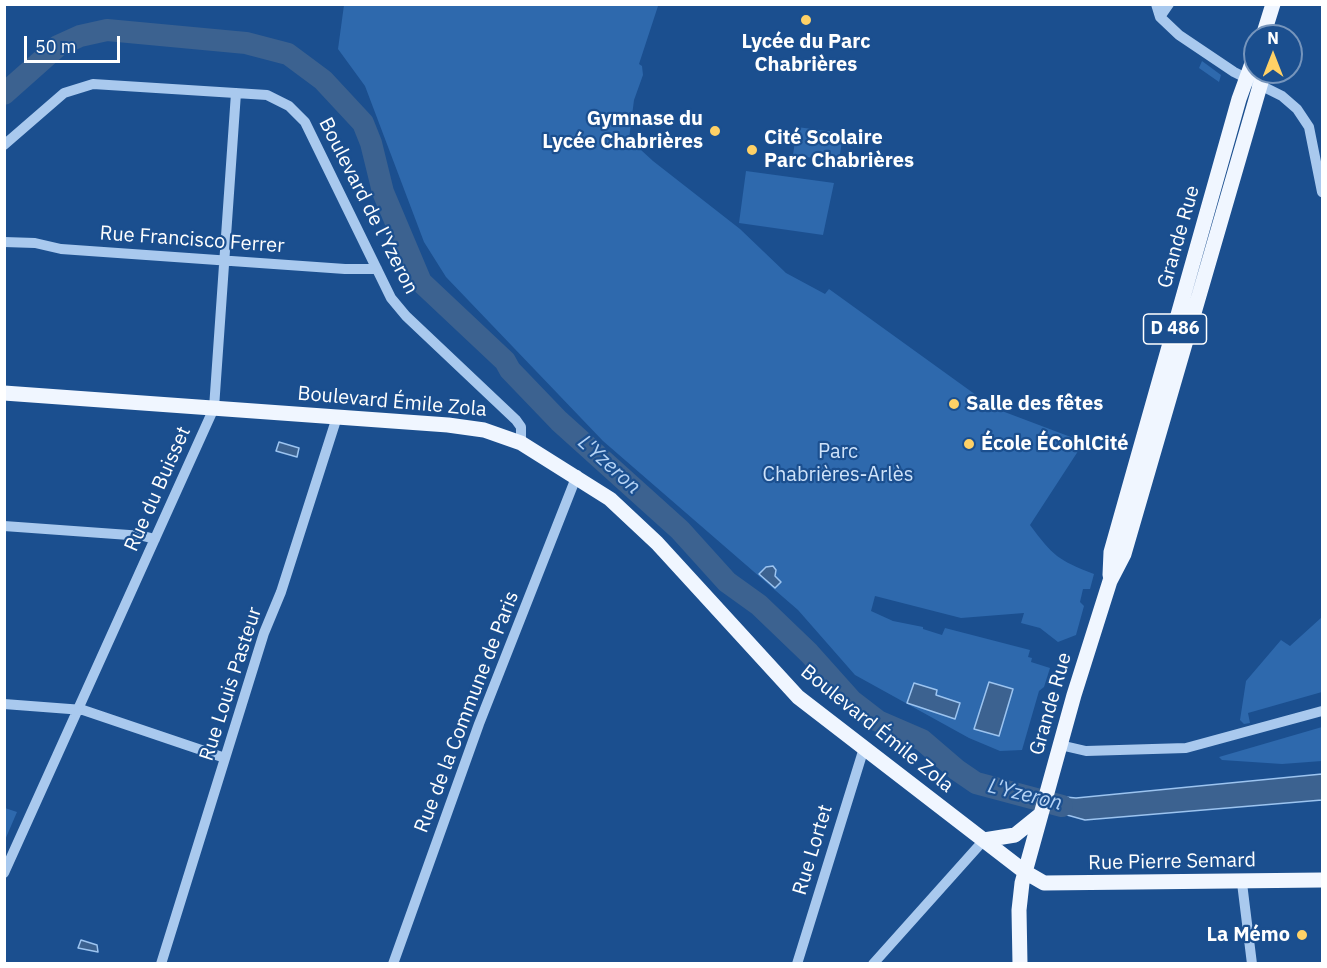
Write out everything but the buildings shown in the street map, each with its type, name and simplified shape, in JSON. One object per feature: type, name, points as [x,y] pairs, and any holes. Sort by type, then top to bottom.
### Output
[{"type":"main road","points":[[1267,24],[1273,4]]},
{"type":"main road","points":[[1276,24],[1278,4]]},
{"type":"main road","name":"Grande Rue","points":[[1110,581],[1111,552],[1245,84]]},
{"type":"main road","name":"Grande Rue","points":[[1041,814],[1110,581],[1127,543],[1261,84]]},
{"type":"main road","name":"Boulevard Émile Zola","points":[[4,393],[484,430],[521,443],[577,475],[610,498],[657,543],[798,697],[1025,872]]},
{"type":"main road","points":[[984,840],[1018,833],[1041,814]]},
{"type":"main road","name":"D 486","points":[[1020,963],[1019,910],[1025,872],[1041,814]]},
{"type":"main road","name":"Rue Pierre Semard","points":[[1025,872],[1044,883],[1058,885],[1323,880]]},
{"type":"street","points":[[1156,4],[1160,17],[1179,35],[1243,77]]},
{"type":"street","points":[[1160,17],[1169,4]]},
{"type":"street","name":"Boulevard de l'Yzeron","points":[[4,145],[64,93],[93,84],[276,97],[300,115],[391,298],[406,316],[516,420],[520,427],[521,443]]},
{"type":"street","points":[[1267,84],[1297,109],[1309,127],[1323,192]]},
{"type":"street","name":"Rue du Buisset","points":[[4,873],[214,408],[236,93]]},
{"type":"street","name":"Rue Francisco Ferrer","points":[[4,242],[223,261],[377,269]]},
{"type":"street","name":"Rue Louis Pasteur","points":[[161,963],[336,417]]},
{"type":"street","name":"Rue de la Commune de Paris","points":[[393,963],[479,724],[577,475]]},
{"type":"street","points":[[4,526],[142,536],[155,539]]},
{"type":"street","points":[[4,704],[77,709],[225,758]]},
{"type":"street","points":[[1060,745],[1086,751],[1186,748],[1323,711]]},
{"type":"street","name":"Rue Lortet","points":[[797,963],[864,748]]},
{"type":"street","points":[[873,963],[984,840]]},
{"type":"street","points":[[1242,883],[1252,963]]},
{"type":"green space","name":"Parc Chabrières-Arlès","points":[[344,5],[658,6],[639,64],[642,66],[643,75],[634,100],[629,139],[653,161],[740,229],[786,273],[825,294],[829,289],[994,408],[1084,442],[1030,525],[1057,556],[1094,574],[1090,589],[1083,589],[1080,602],[1084,606],[1076,635],[1058,642],[1040,628],[1021,623],[1024,613],[961,618],[875,596],[871,611],[893,621],[923,627],[923,629],[942,635],[945,628],[1030,650],[1028,657],[1032,658],[1031,662],[1050,668],[1044,687],[1039,691],[1022,750],[1000,751],[969,738],[855,675],[798,610],[603,441],[446,277],[424,242],[365,86],[338,49]]},
{"type":"green space","points":[[1202,61],[1221,75],[1219,82],[1199,68]]},
{"type":"green space","points":[[797,127],[843,133],[839,162],[793,155]]},
{"type":"green space","points":[[746,171],[834,183],[823,235],[739,223]]},
{"type":"green space","points":[[1322,617],[1322,692],[1248,713],[1250,723],[1244,724],[1240,720],[1246,681],[1281,640],[1290,646]]},
{"type":"green space","points":[[1322,727],[1322,761],[1282,764],[1222,760],[1219,757]]},
{"type":"green space","points":[[4,808],[17,812],[5,840]]},
{"type":"shaded area","points":[[279,442],[299,448],[297,457],[276,451]]},
{"type":"shaded area","points":[[773,566],[776,570],[775,576],[781,582],[775,588],[759,574],[766,567]]},
{"type":"shaded area","points":[[989,682],[1013,689],[999,736],[974,729]]},
{"type":"shaded area","points":[[914,683],[937,690],[936,695],[960,703],[955,719],[907,703]]},
{"type":"shaded area","name":"L'Yzeron","points":[[1322,774],[1322,800],[1085,820],[1031,805],[1034,794],[1076,798]]},
{"type":"shaded area","points":[[81,940],[97,945],[98,952],[78,948]]},
{"type":"waterway","name":"L'Yzeron","points":[[4,94],[58,46],[80,36],[107,30],[246,43],[288,54],[323,80],[363,123],[371,143],[383,192],[421,282],[505,361],[510,370],[559,421],[680,530],[727,582],[759,605],[809,653],[852,701],[878,721],[922,740],[976,783],[1062,806]]},
{"type":"place","name":"Lycée du Parc Chabrières","points":[[806,20]]},
{"type":"place","name":"Gymnase du Lycée Chabrières","points":[[715,131]]},
{"type":"place","name":"Cité Scolaire Parc Chabrières","points":[[752,150]]},
{"type":"place","name":"Salle des fêtes","points":[[954,404]]},
{"type":"place","name":"École ÉCohlCité","points":[[969,444]]},
{"type":"place","name":"La Mémo","points":[[1302,935]]}]
